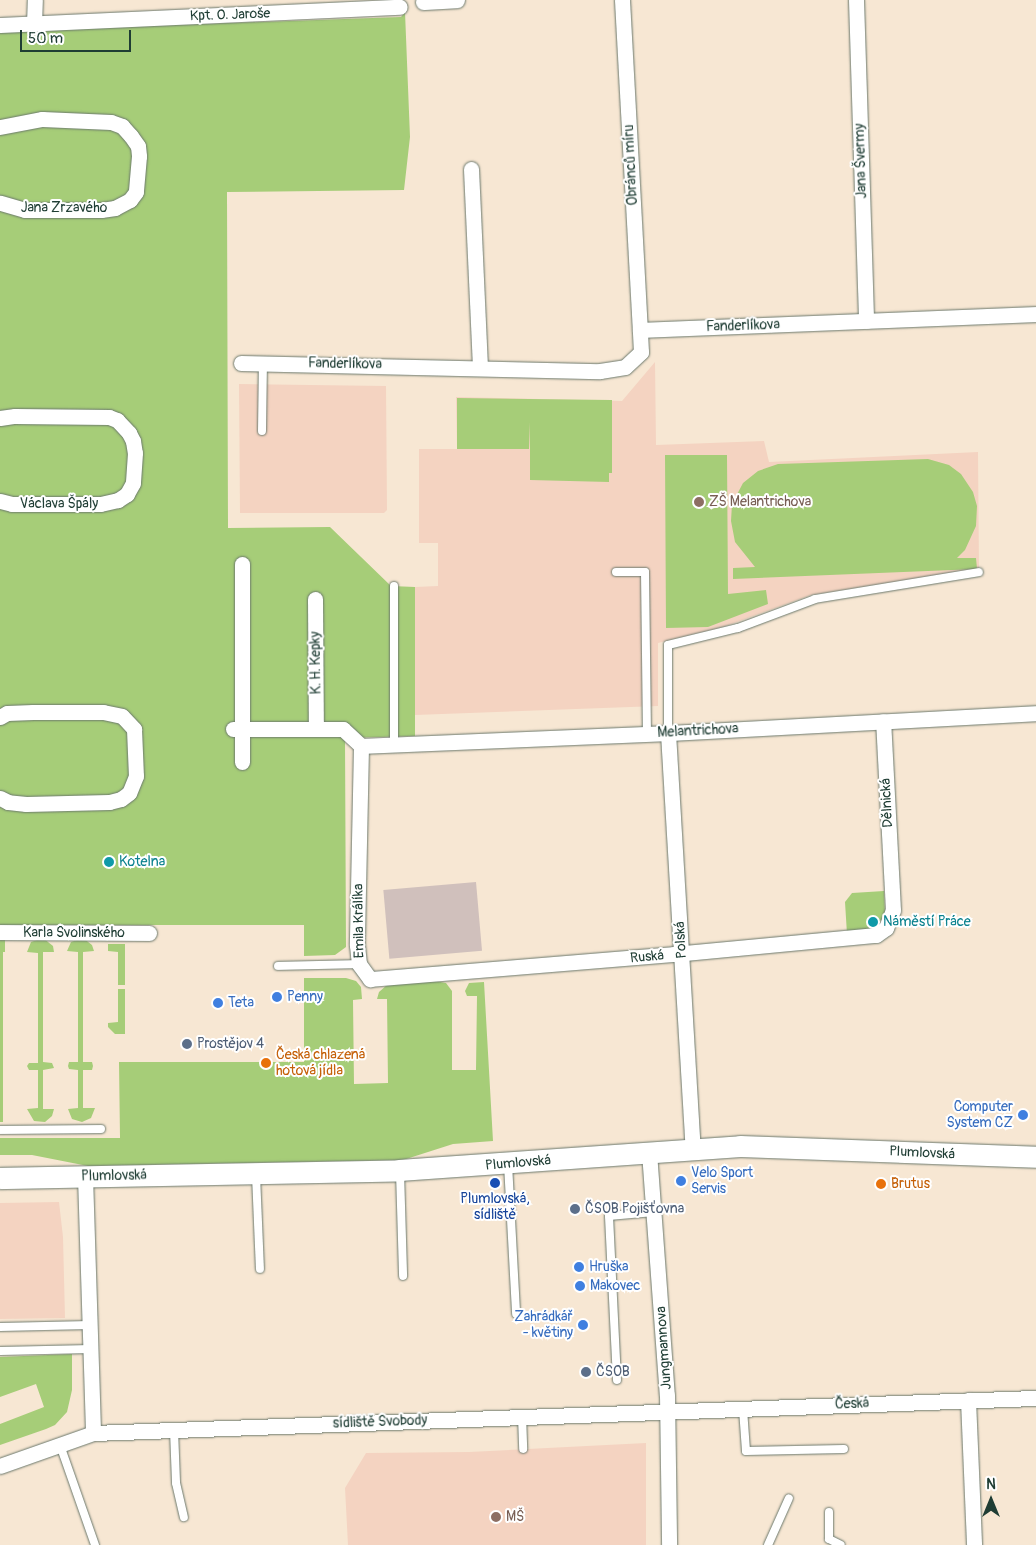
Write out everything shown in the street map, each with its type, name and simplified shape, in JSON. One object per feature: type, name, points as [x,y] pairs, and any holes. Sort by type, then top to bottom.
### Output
[{"type":"main road","name":"Plumlovská","points":[[0,1178],[400,1170],[508,1164],[693,1148],[773,1146],[1036,1157]]},
{"type":"street","points":[[34,24],[35,0]]},
{"type":"street","points":[[423,2],[457,0]]},
{"type":"street","name":"Obránců míru","points":[[622,0],[640,330]]},
{"type":"street","name":"Jana Švermy","points":[[856,0],[866,321]]},
{"type":"street","name":"Kpt. O. Jaroše","points":[[0,25],[274,6],[400,7]]},
{"type":"street","name":"Jana Zrzavého","points":[[0,126],[42,118],[111,122],[122,126],[131,136],[138,146],[140,156],[136,192],[130,200],[115,208],[101,210],[25,210],[0,203]]},
{"type":"street","points":[[471,169],[480,367]]},
{"type":"street","name":"Fanderlíkova","points":[[241,363],[600,371],[625,367],[641,352],[640,330],[1036,314]]},
{"type":"street","name":"Václava Špály","points":[[0,418],[15,416],[109,417],[117,420],[129,433],[135,453],[133,483],[127,494],[118,500],[100,504],[12,504],[0,501]]},
{"type":"street","points":[[242,564],[237,728],[242,762]]},
{"type":"street","name":"K. H. Kepky","points":[[315,599],[316,727]]},
{"type":"street","points":[[0,717],[7,712],[103,712],[122,716],[130,722],[135,733],[136,776],[129,793],[121,799],[109,802],[26,804],[8,802],[0,798]]},
{"type":"street","name":"Melantrichova","points":[[360,746],[668,733],[1036,712]]},
{"type":"street","name":"Dělnická","points":[[841,940],[876,935],[886,928],[893,910],[883,721]]},
{"type":"street","points":[[237,728],[316,727],[343,729],[360,746]]},
{"type":"street","name":"Polská","points":[[668,733],[693,1148]]},
{"type":"street","name":"Emila Králíka","points":[[360,746],[357,945],[359,964],[370,979],[484,971]]},
{"type":"street","name":"Karla Svolinského","points":[[0,932],[149,933]]},
{"type":"street","name":"Ruská","points":[[484,971],[841,940]]},
{"type":"street","name":"Jungmannova","points":[[649,1152],[667,1410],[668,1545]]},
{"type":"street","points":[[85,1176],[93,1433]]},
{"type":"street","name":"Česká","points":[[667,1410],[1036,1398]]},
{"type":"street","points":[[968,1400],[974,1545]]},
{"type":"street","name":"sídliště Svobody","points":[[0,1466],[93,1433],[667,1410]]},
{"type":"lane","points":[[262,431],[263,363]]},
{"type":"lane","points":[[616,572],[645,572],[647,733]]},
{"type":"lane","points":[[668,733],[668,645],[738,628],[814,599],[979,572]]},
{"type":"lane","points":[[394,586],[394,744]]},
{"type":"lane","points":[[278,966],[359,964]]},
{"type":"lane","points":[[0,1130],[101,1129]]},
{"type":"lane","points":[[508,1164],[516,1314]]},
{"type":"lane","points":[[400,1170],[403,1276]]},
{"type":"lane","points":[[256,1173],[260,1269]]},
{"type":"lane","points":[[617,1380],[609,1216],[654,1212]]},
{"type":"lane","points":[[0,1327],[90,1325]]},
{"type":"lane","points":[[0,1351],[90,1349]]},
{"type":"lane","points":[[743,1408],[746,1451],[844,1448]]},
{"type":"lane","points":[[522,1415],[523,1449]]},
{"type":"lane","points":[[174,1430],[176,1483],[184,1516]]},
{"type":"lane","points":[[60,1445],[95,1545]]},
{"type":"lane","points":[[768,1545],[789,1498]]},
{"type":"lane","points":[[829,1512],[829,1540],[841,1545]]},
{"type":"shaded area","name":"ZŠ Melantrichova","points":[[655,362],[656,445],[764,441],[769,462],[978,452],[979,569],[811,595],[723,627],[658,643],[658,706],[415,715],[415,587],[438,586],[438,543],[419,543],[419,449],[457,449],[456,397],[622,401]]},
{"type":"shaded area","points":[[239,384],[386,386],[387,510],[384,513],[240,513]]},
{"type":"shaded area","points":[[476,882],[482,951],[389,959],[383,890]]},
{"type":"shaded area","points":[[59,1202],[63,1237],[65,1318],[0,1319],[0,1203]]},
{"type":"shaded area","name":"MŠ","points":[[646,1443],[646,1545],[348,1545],[345,1488],[366,1453],[469,1452]]},
{"type":"green space","points":[[405,12],[410,137],[404,190],[227,192],[228,528],[330,527],[391,586],[415,587],[415,736],[345,738],[346,947],[335,955],[304,956],[304,925],[0,925],[0,31],[401,17]]},
{"type":"green space","points":[[457,398],[612,400],[612,473],[609,473],[609,482],[530,480],[530,422],[529,449],[457,449]]},
{"type":"green space","points":[[665,455],[727,455],[728,594],[766,590],[768,604],[708,627],[666,628]]},
{"type":"green space","points":[[928,459],[949,465],[961,474],[973,492],[977,506],[976,526],[965,550],[957,558],[976,558],[977,569],[733,579],[733,568],[755,567],[735,542],[731,521],[732,504],[743,483],[758,471],[778,464]]},
{"type":"green space","points":[[884,891],[885,913],[881,920],[873,928],[847,934],[845,902],[852,893]]},
{"type":"green space","points":[[43,938],[53,946],[54,952],[43,952],[43,1062],[52,1063],[54,1068],[43,1070],[43,1109],[54,1109],[52,1116],[45,1122],[34,1121],[27,1109],[38,1108],[38,1070],[29,1070],[27,1066],[29,1063],[38,1063],[38,953],[27,952],[31,942]]},
{"type":"green space","points":[[83,938],[92,945],[94,951],[83,952],[83,1062],[92,1062],[93,1066],[92,1070],[83,1070],[83,1108],[95,1108],[91,1118],[82,1122],[72,1119],[68,1109],[78,1108],[78,1070],[69,1069],[68,1066],[69,1062],[78,1062],[78,952],[67,951],[71,942]]},
{"type":"green space","points":[[0,939],[5,940],[5,952],[3,952],[3,1122],[0,1122]]},
{"type":"green space","points":[[108,944],[125,944],[125,985],[118,985],[118,952],[108,951]]},
{"type":"green space","points":[[304,978],[346,978],[356,981],[361,987],[362,999],[353,1000],[354,1084],[388,1083],[387,999],[377,999],[379,992],[387,985],[435,981],[446,983],[452,991],[452,1070],[476,1070],[477,996],[467,996],[465,991],[469,983],[484,982],[493,1141],[453,1144],[403,1160],[88,1166],[32,1155],[0,1155],[0,1138],[120,1138],[119,1062],[304,1062]]},
{"type":"green space","points":[[118,989],[125,989],[125,1034],[115,1034],[108,1027],[108,1023],[118,1022]]},
{"type":"green space","points":[[72,1354],[72,1390],[67,1412],[55,1425],[0,1445],[0,1424],[44,1407],[36,1384],[0,1397],[0,1357]]},
{"type":"place","name":"ZŠ Melantrichova","points":[[699,502]]},
{"type":"place","name":"Kotelna","points":[[109,862]]},
{"type":"place","name":"Náměstí Práce","points":[[873,922]]},
{"type":"place","name":"Penny","points":[[277,997]]},
{"type":"place","name":"Teta","points":[[218,1003]]},
{"type":"place","name":"Prostějov 4","points":[[187,1044]]},
{"type":"place","name":"Česká chlazená hotová jídla","points":[[266,1063]]},
{"type":"place","name":"Computer System CZ","points":[[1023,1115]]},
{"type":"place","name":"Velo Sport Servis","points":[[681,1181]]},
{"type":"place","name":"Plumlovská, sídliště","points":[[495,1183]]},
{"type":"place","name":"Brutus","points":[[881,1184]]},
{"type":"place","name":"ČSOB Pojišťovna","points":[[575,1209]]},
{"type":"place","name":"Hruška","points":[[579,1267]]},
{"type":"place","name":"Makovec","points":[[580,1286]]},
{"type":"place","name":"Zahrádkář - květiny","points":[[583,1325]]},
{"type":"place","name":"ČSOB","points":[[586,1372]]},
{"type":"place","name":"MŠ","points":[[496,1517]]}]
